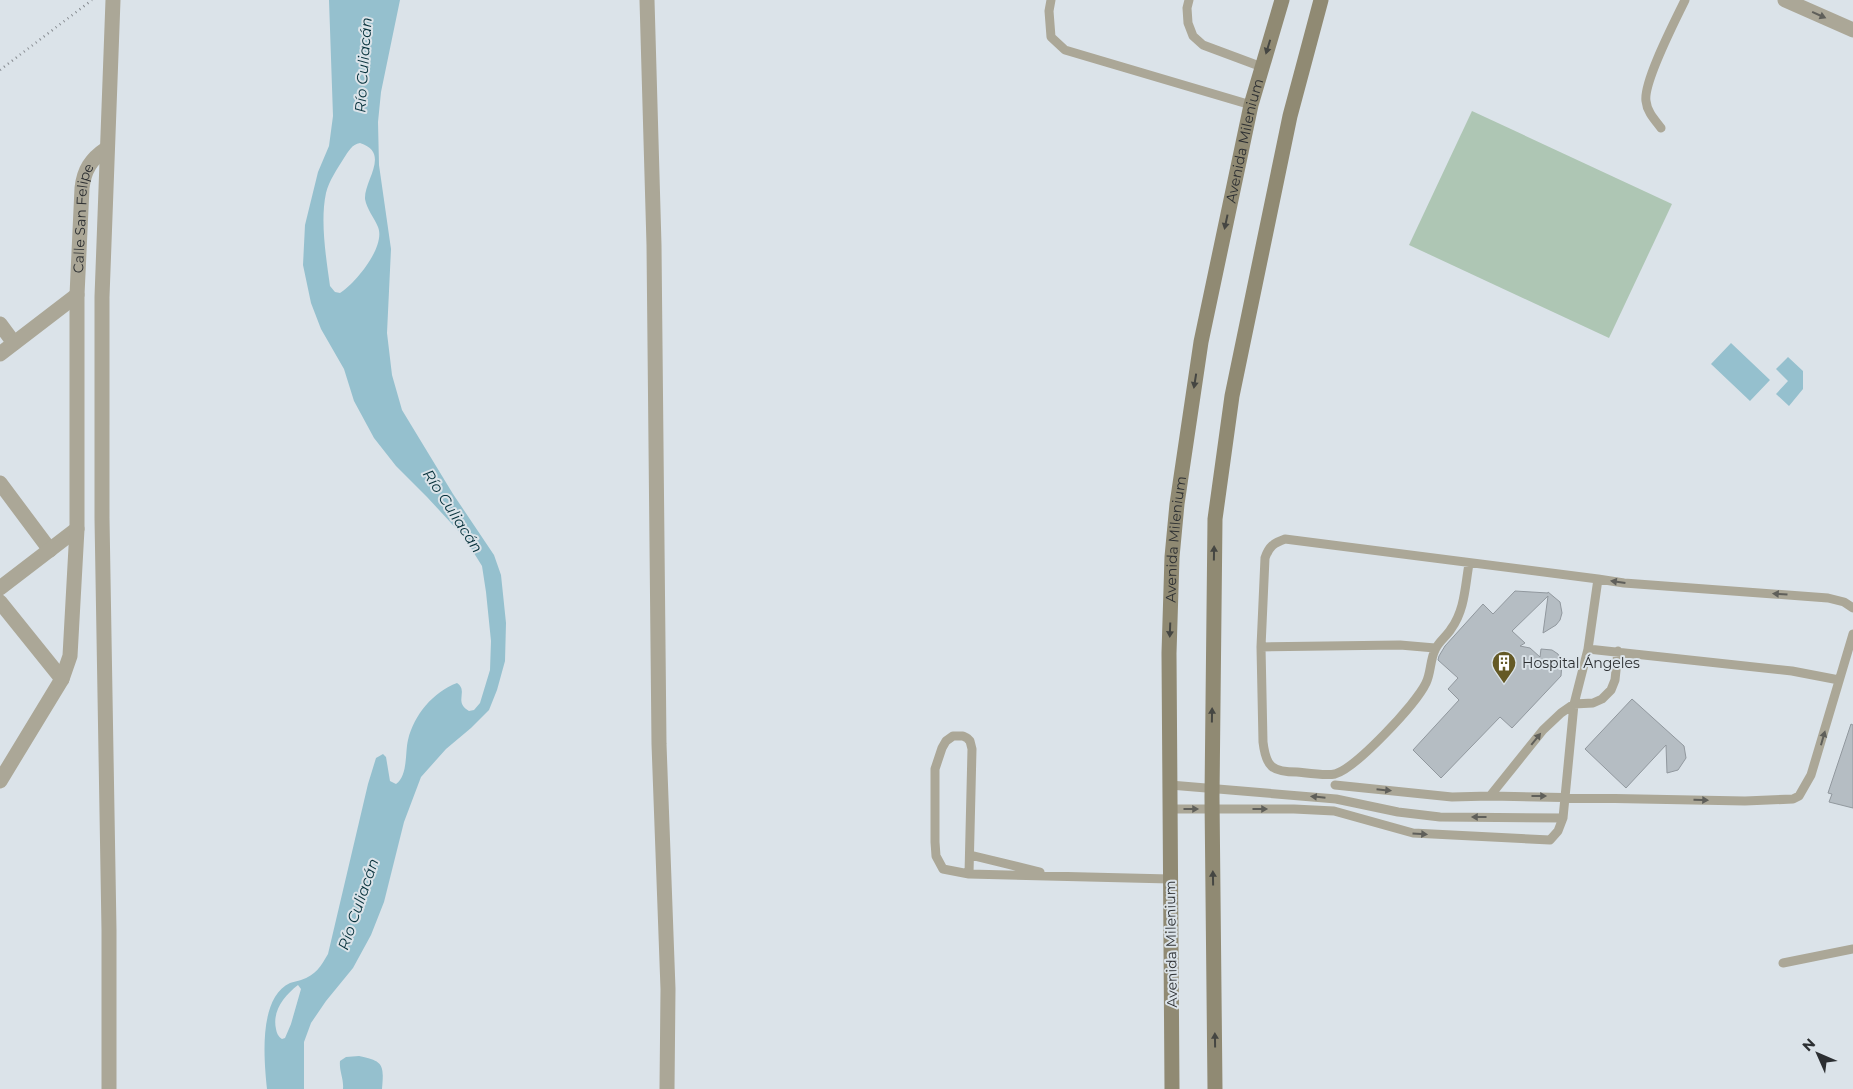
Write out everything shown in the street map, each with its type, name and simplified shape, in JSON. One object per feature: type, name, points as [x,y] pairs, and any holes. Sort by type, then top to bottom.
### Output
[{"type":"street","points":[[109,1089],[109,930],[102,518],[102,297],[113,0]]},
{"type":"street","points":[[647,0],[655,293],[659,744],[668,989],[667,1089]]},
{"type":"street","name":"Avenida Milenium","points":[[1172,1089],[1170,653],[1172,557],[1177,504],[1201,342],[1251,105],[1282,0]]},
{"type":"street","points":[[1215,1089],[1212,809],[1214,519],[1232,396],[1290,116],[1321,0]]},
{"type":"street","points":[[1785,0],[1853,30]]},
{"type":"street","name":"Calle San Felipe","points":[[0,781],[62,679],[67,668],[71,646],[77,529],[77,295],[84,175],[92,160],[106,149]]},
{"type":"street","points":[[0,354],[77,295]]},
{"type":"street","points":[[0,324],[14,343]]},
{"type":"street","points":[[0,483],[50,550]]},
{"type":"street","points":[[0,588],[77,529]]},
{"type":"street","points":[[0,602],[62,679]]},
{"type":"lane","points":[[1051,0],[1049,11],[1051,37],[1065,50],[1251,105]]},
{"type":"lane","points":[[1189,0],[1187,8],[1188,23],[1193,36],[1203,45],[1262,67]]},
{"type":"lane","points":[[1661,128],[1650,113],[1646,101],[1646,91],[1662,47],[1685,0]]},
{"type":"lane","points":[[1469,564],[1462,609],[1452,629],[1435,648],[1426,683],[1406,711],[1357,761],[1335,774],[1284,772],[1274,769],[1268,764],[1262,742],[1261,647],[1265,558],[1269,548],[1285,539],[1624,583],[1828,598],[1844,602],[1853,608]]},
{"type":"lane","points":[[1170,809],[1294,809],[1334,811],[1413,834],[1547,840],[1552,838],[1556,835],[1563,818],[1574,704],[1588,649],[1598,579]]},
{"type":"lane","points":[[1335,785],[1452,797],[1565,796],[1745,801],[1793,800],[1799,796],[1811,775],[1853,634]]},
{"type":"lane","points":[[1261,647],[1400,646],[1435,648]]},
{"type":"lane","points":[[1588,649],[1792,671],[1839,680]]},
{"type":"lane","points":[[1490,796],[1552,721],[1574,704],[1593,703],[1602,699],[1611,690],[1616,680],[1618,651]]},
{"type":"lane","points":[[969,874],[972,749],[967,738],[957,735],[952,736],[946,741],[935,769],[936,856],[943,869],[969,874],[1170,879]]},
{"type":"lane","points":[[1334,811],[1336,799],[1335,774]]},
{"type":"lane","points":[[1170,785],[1336,799],[1398,812],[1440,817],[1563,818]]},
{"type":"lane","points":[[970,855],[1055,876]]},
{"type":"lane","points":[[1783,963],[1853,949]]},
{"type":"path","points":[[0,70],[92,0]]},
{"type":"green space","points":[[1472,111],[1672,204],[1609,338],[1409,245]]},
{"type":"water","name":"Río Culiacán","points":[[329,0],[400,0],[381,92],[378,122],[379,165],[391,249],[387,333],[392,375],[402,410],[453,494],[494,555],[501,575],[506,623],[505,661],[489,710],[446,749],[421,777],[404,822],[384,902],[371,935],[353,968],[311,1023],[304,1042],[304,1089],[267,1089],[265,1031],[272,1002],[280,991],[290,983],[306,978],[314,973],[328,954],[368,784],[376,758],[383,754],[386,757],[390,781],[396,784],[403,775],[408,740],[420,713],[440,692],[457,683],[462,689],[461,700],[464,708],[469,711],[474,710],[480,703],[490,670],[491,641],[482,566],[464,537],[396,466],[374,438],[354,401],[344,369],[321,329],[311,303],[303,265],[305,225],[318,172],[329,146],[333,116]],"holes":[[[360,143],[369,147],[374,153],[374,168],[365,199],[367,207],[378,227],[378,244],[374,254],[361,273],[340,293],[335,292],[330,286],[324,239],[324,204],[327,189],[336,171],[350,149]],[[298,985],[301,989],[291,1024],[285,1038],[282,1039],[276,1029],[276,1016],[280,1004]]]},
{"type":"water","points":[[1731,343],[1770,380],[1750,401],[1711,364]]},
{"type":"water","points":[[1788,357],[1803,371],[1803,389],[1789,406],[1776,394],[1788,381],[1776,369]]},
{"type":"water","points":[[359,1056],[378,1062],[381,1065],[383,1074],[382,1089],[343,1089],[340,1061],[346,1057]]},
{"type":"building","name":"Hospital Ángeles","points":[[1515,591],[1548,592],[1560,602],[1562,613],[1560,620],[1556,625],[1543,633],[1548,596],[1512,631],[1525,643],[1520,646],[1530,648],[1540,657],[1541,649],[1552,650],[1558,654],[1562,662],[1561,676],[1512,728],[1500,717],[1441,778],[1413,750],[1459,700],[1448,689],[1458,678],[1438,660],[1439,656],[1445,646],[1483,604],[1493,614]]},
{"type":"building","points":[[1632,699],[1684,746],[1686,758],[1678,770],[1667,773],[1666,745],[1626,788],[1585,749]]},
{"type":"building","points":[[1851,724],[1853,725],[1853,808],[1829,802],[1832,794],[1828,793]]},
{"type":"place","name":"Hospital Ángeles","points":[[1504,684]]}]
